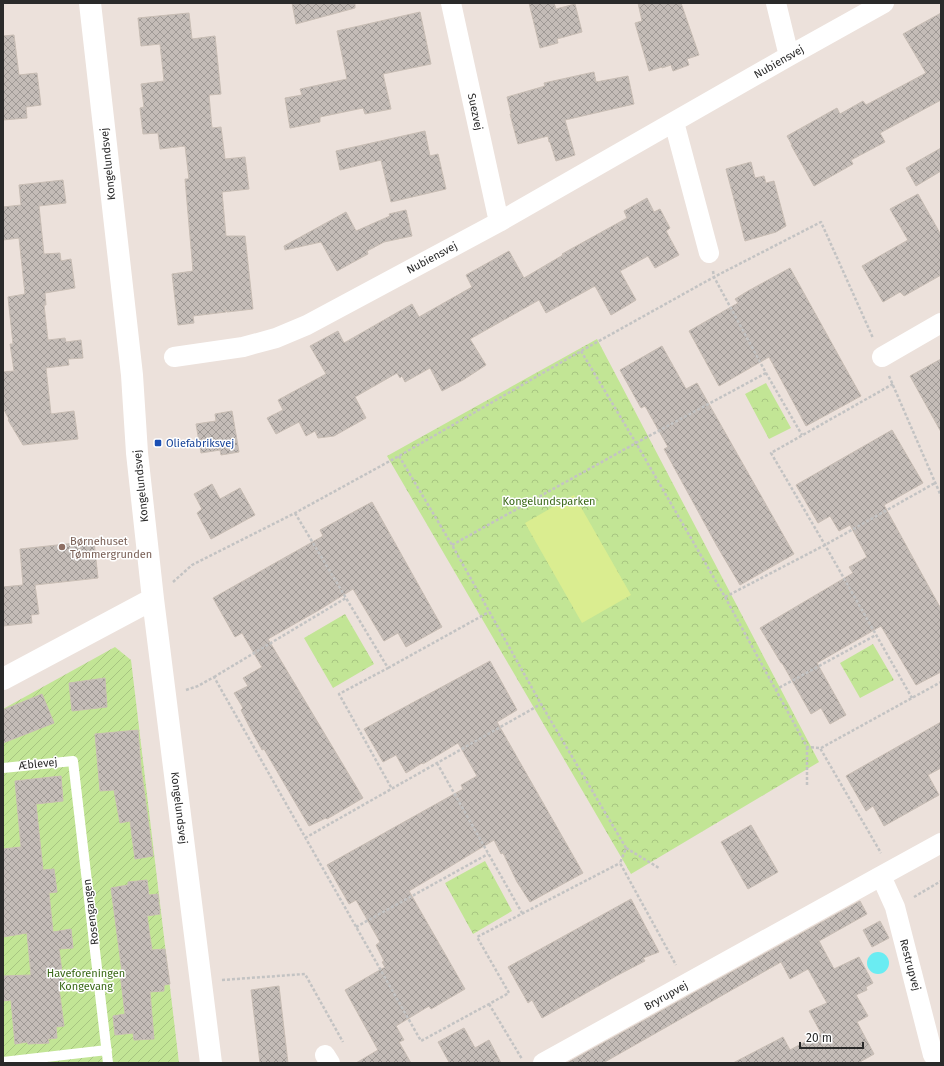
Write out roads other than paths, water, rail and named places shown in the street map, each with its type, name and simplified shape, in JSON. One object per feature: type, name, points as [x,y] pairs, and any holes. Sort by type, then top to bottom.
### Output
[{"type":"street","name":"Kongelundsvej","points":[[90,3],[132,375],[137,453],[152,599],[212,1063]]},
{"type":"street","name":"Suezvej","points":[[451,3],[499,222]]},
{"type":"street","points":[[776,3],[789,56]]},
{"type":"street","name":"Nubiensvej","points":[[174,357],[243,347],[276,338],[307,325],[499,222],[884,3]]},
{"type":"street","points":[[674,122],[709,253]]},
{"type":"street","points":[[882,357],[941,323]]},
{"type":"street","points":[[3,679],[152,599]]},
{"type":"street","points":[[881,876],[941,843]]},
{"type":"street","name":"Restrupvej","points":[[881,876],[895,908],[931,1057]]},
{"type":"street","name":"Bryrupvej","points":[[543,1063],[881,876]]},
{"type":"lane","name":"Æblevej","points":[[3,768],[73,761]]},
{"type":"lane","name":"Rosengangen","points":[[73,761],[108,1063]]},
{"type":"lane","points":[[3,1062],[107,1050]]},
{"type":"water","points":[[878,952],[886,955],[889,963],[886,971],[878,974],[870,971],[867,963],[870,955]]},
{"type":"place","name":"Oliefabriksvej","points":[[158,443]]},
{"type":"place","name":"Børnehuset Tømmergrunden","points":[[62,547]]},
{"type":"park label","name":"Kongelundsparken","points":[[549,501]]},
{"type":"park label","name":"Haveforeningen Kongevang","points":[[86,979]]}]
